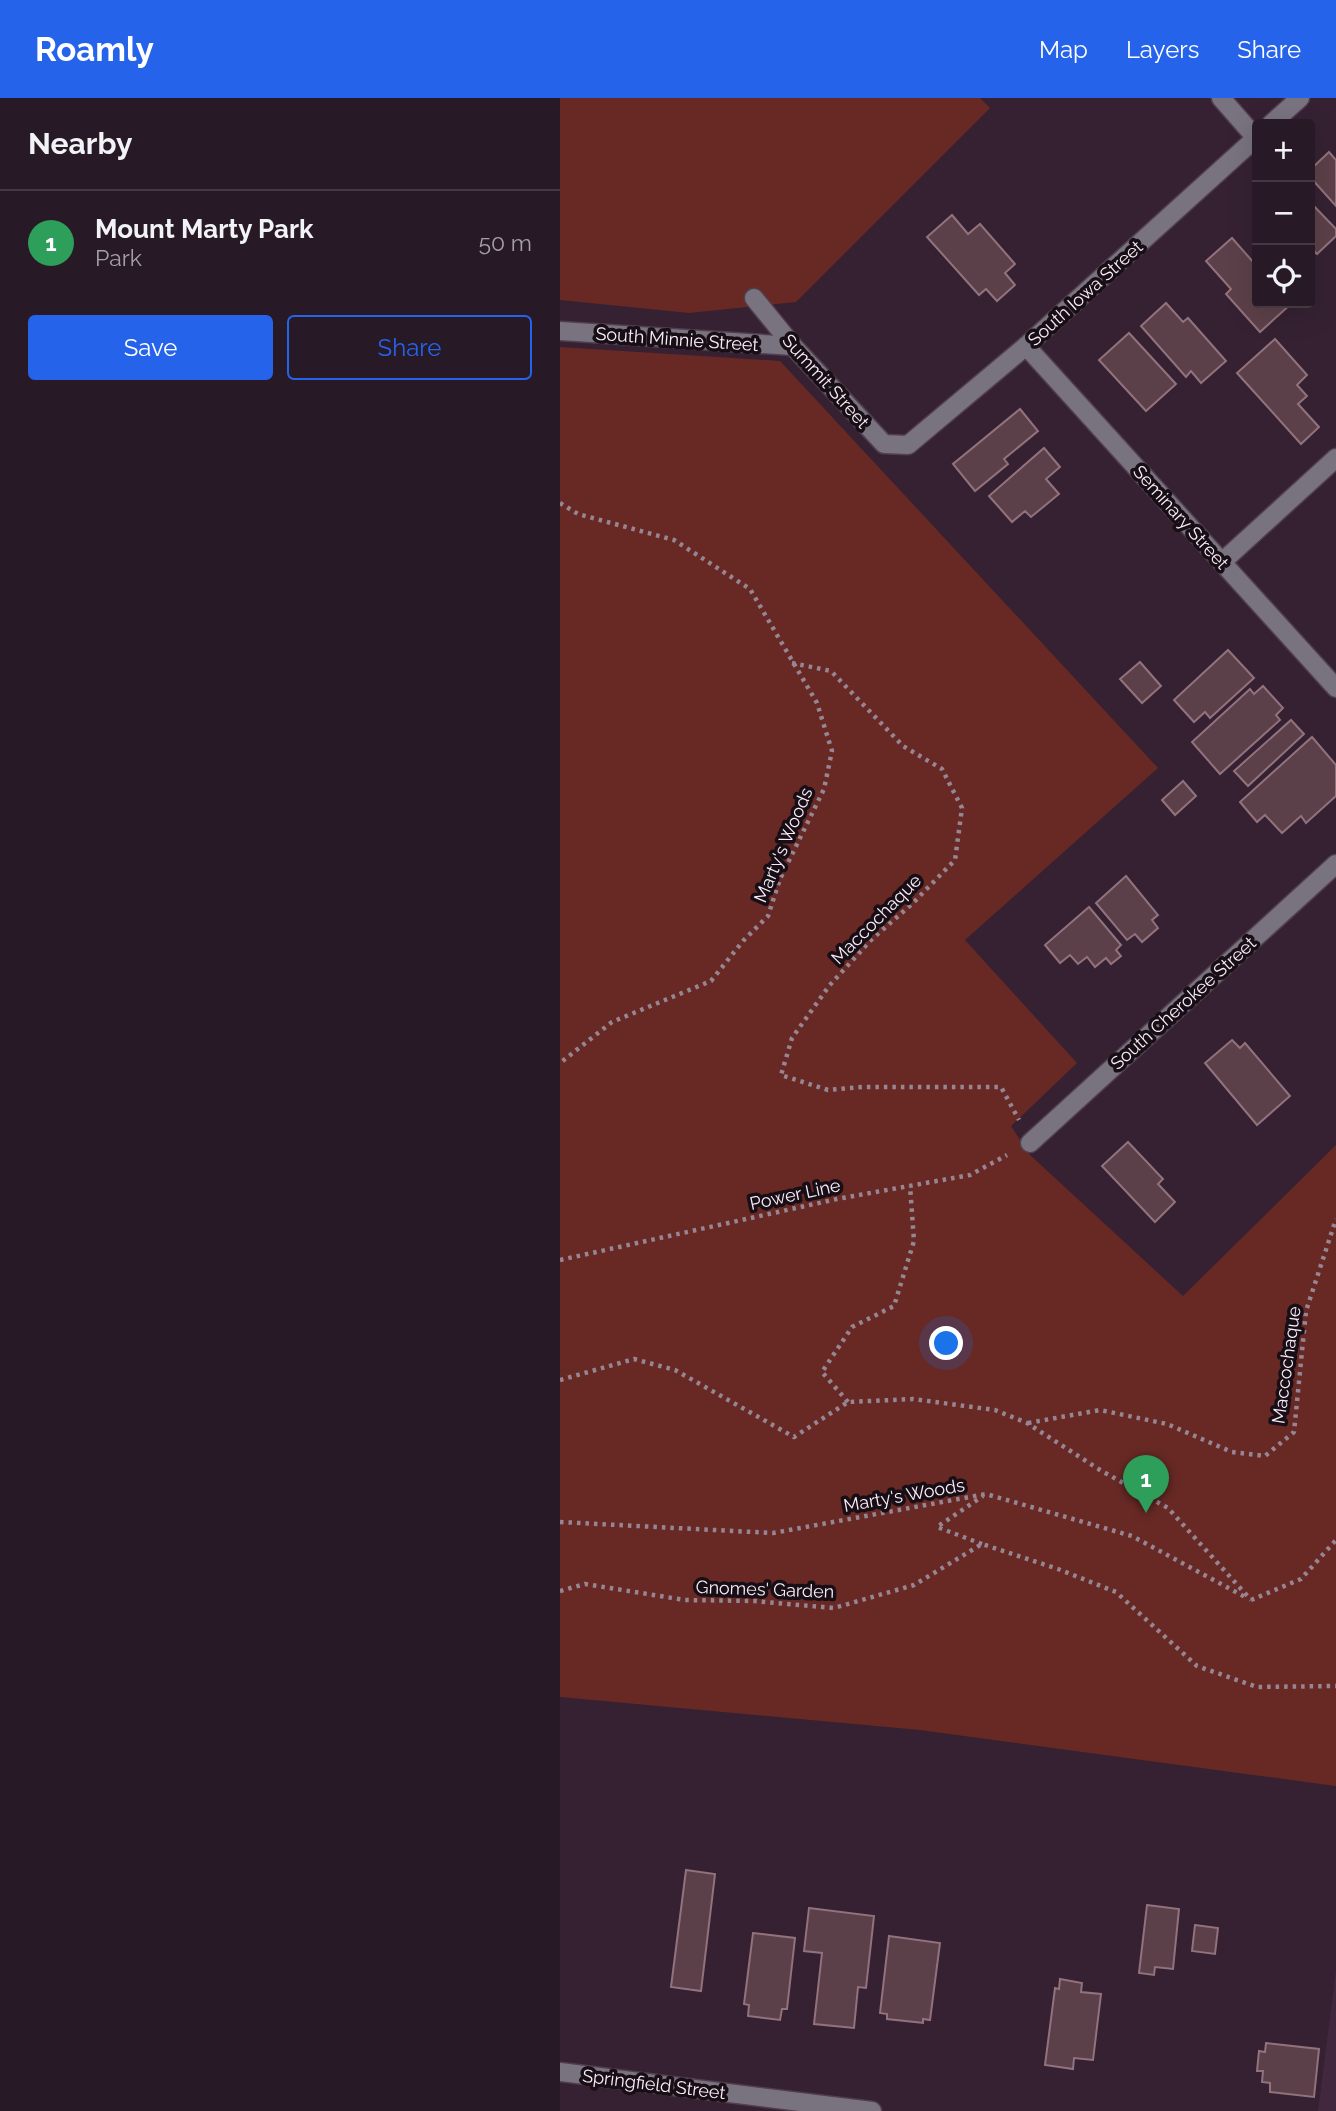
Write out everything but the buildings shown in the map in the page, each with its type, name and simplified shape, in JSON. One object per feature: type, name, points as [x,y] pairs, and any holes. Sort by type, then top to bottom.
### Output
[{"type":"street","points":[[1221,98],[1252,132]]},
{"type":"street","points":[[1277,119],[1300,98]]},
{"type":"street","name":"South Iowa Street","points":[[908,445],[1026,346],[1252,142]]},
{"type":"street","name":"Summit Street","points":[[754,298],[793,346],[884,444],[908,445]]},
{"type":"street","name":"South Minnie Street","points":[[560,331],[793,346]]},
{"type":"street","name":"Seminary Street","points":[[1026,346],[1336,688]]},
{"type":"street","points":[[1222,562],[1336,458]]},
{"type":"street","name":"South Cherokee Street","points":[[1030,1143],[1336,864]]},
{"type":"street","name":"Springfield Street","points":[[560,2072],[872,2111]]},
{"type":"path","name":"Marty's Woods","points":[[560,503],[578,514],[674,540],[750,589],[817,703],[832,751],[824,789],[780,879],[768,916],[743,941],[711,981],[612,1022],[560,1063]]},
{"type":"path","name":"Maccochaque","points":[[792,663],[831,671],[903,746],[942,769],[962,808],[956,860],[871,940],[829,986],[792,1038],[781,1075],[828,1090],[862,1087],[1000,1087],[1030,1143]]},
{"type":"path","name":"Power Line","points":[[560,1260],[837,1199],[971,1175],[1030,1143]]},
{"type":"path","points":[[848,1402],[822,1372],[852,1326],[894,1306],[914,1241],[910,1186]]},
{"type":"path","name":"Maccochaque","points":[[1027,1423],[1100,1410],[1167,1424],[1232,1452],[1265,1456],[1294,1432],[1306,1311],[1336,1219]]},
{"type":"path","points":[[560,1380],[634,1359],[675,1370],[794,1437],[848,1402],[913,1399],[995,1410],[1027,1423],[1100,1470],[1168,1508],[1251,1600],[1301,1579],[1336,1540]]},
{"type":"path","name":"Marty's Woods","points":[[560,1522],[773,1533],[986,1494],[1132,1536],[1251,1600]]},
{"type":"path","points":[[986,1494],[937,1527],[1116,1592],[1197,1666],[1258,1687],[1336,1686]]},
{"type":"path","name":"Gnomes' Garden","points":[[560,1591],[584,1584],[685,1600],[754,1601],[834,1608],[914,1585],[982,1544]]},
{"type":"shaded area","points":[[560,98],[980,98],[990,108],[796,302],[689,313],[560,300]]},
{"type":"shaded area","points":[[560,347],[780,361],[1158,768],[965,940],[1077,1063],[1011,1126],[1030,1155],[1183,1296],[1336,1145],[1336,1786],[920,1730],[560,1697]]},
{"type":"shaded area","points":[[1336,1970],[1336,2111],[1318,2111]]},
{"type":"place","name":"Mount Marty Park","points":[[1146,1513]]}]
